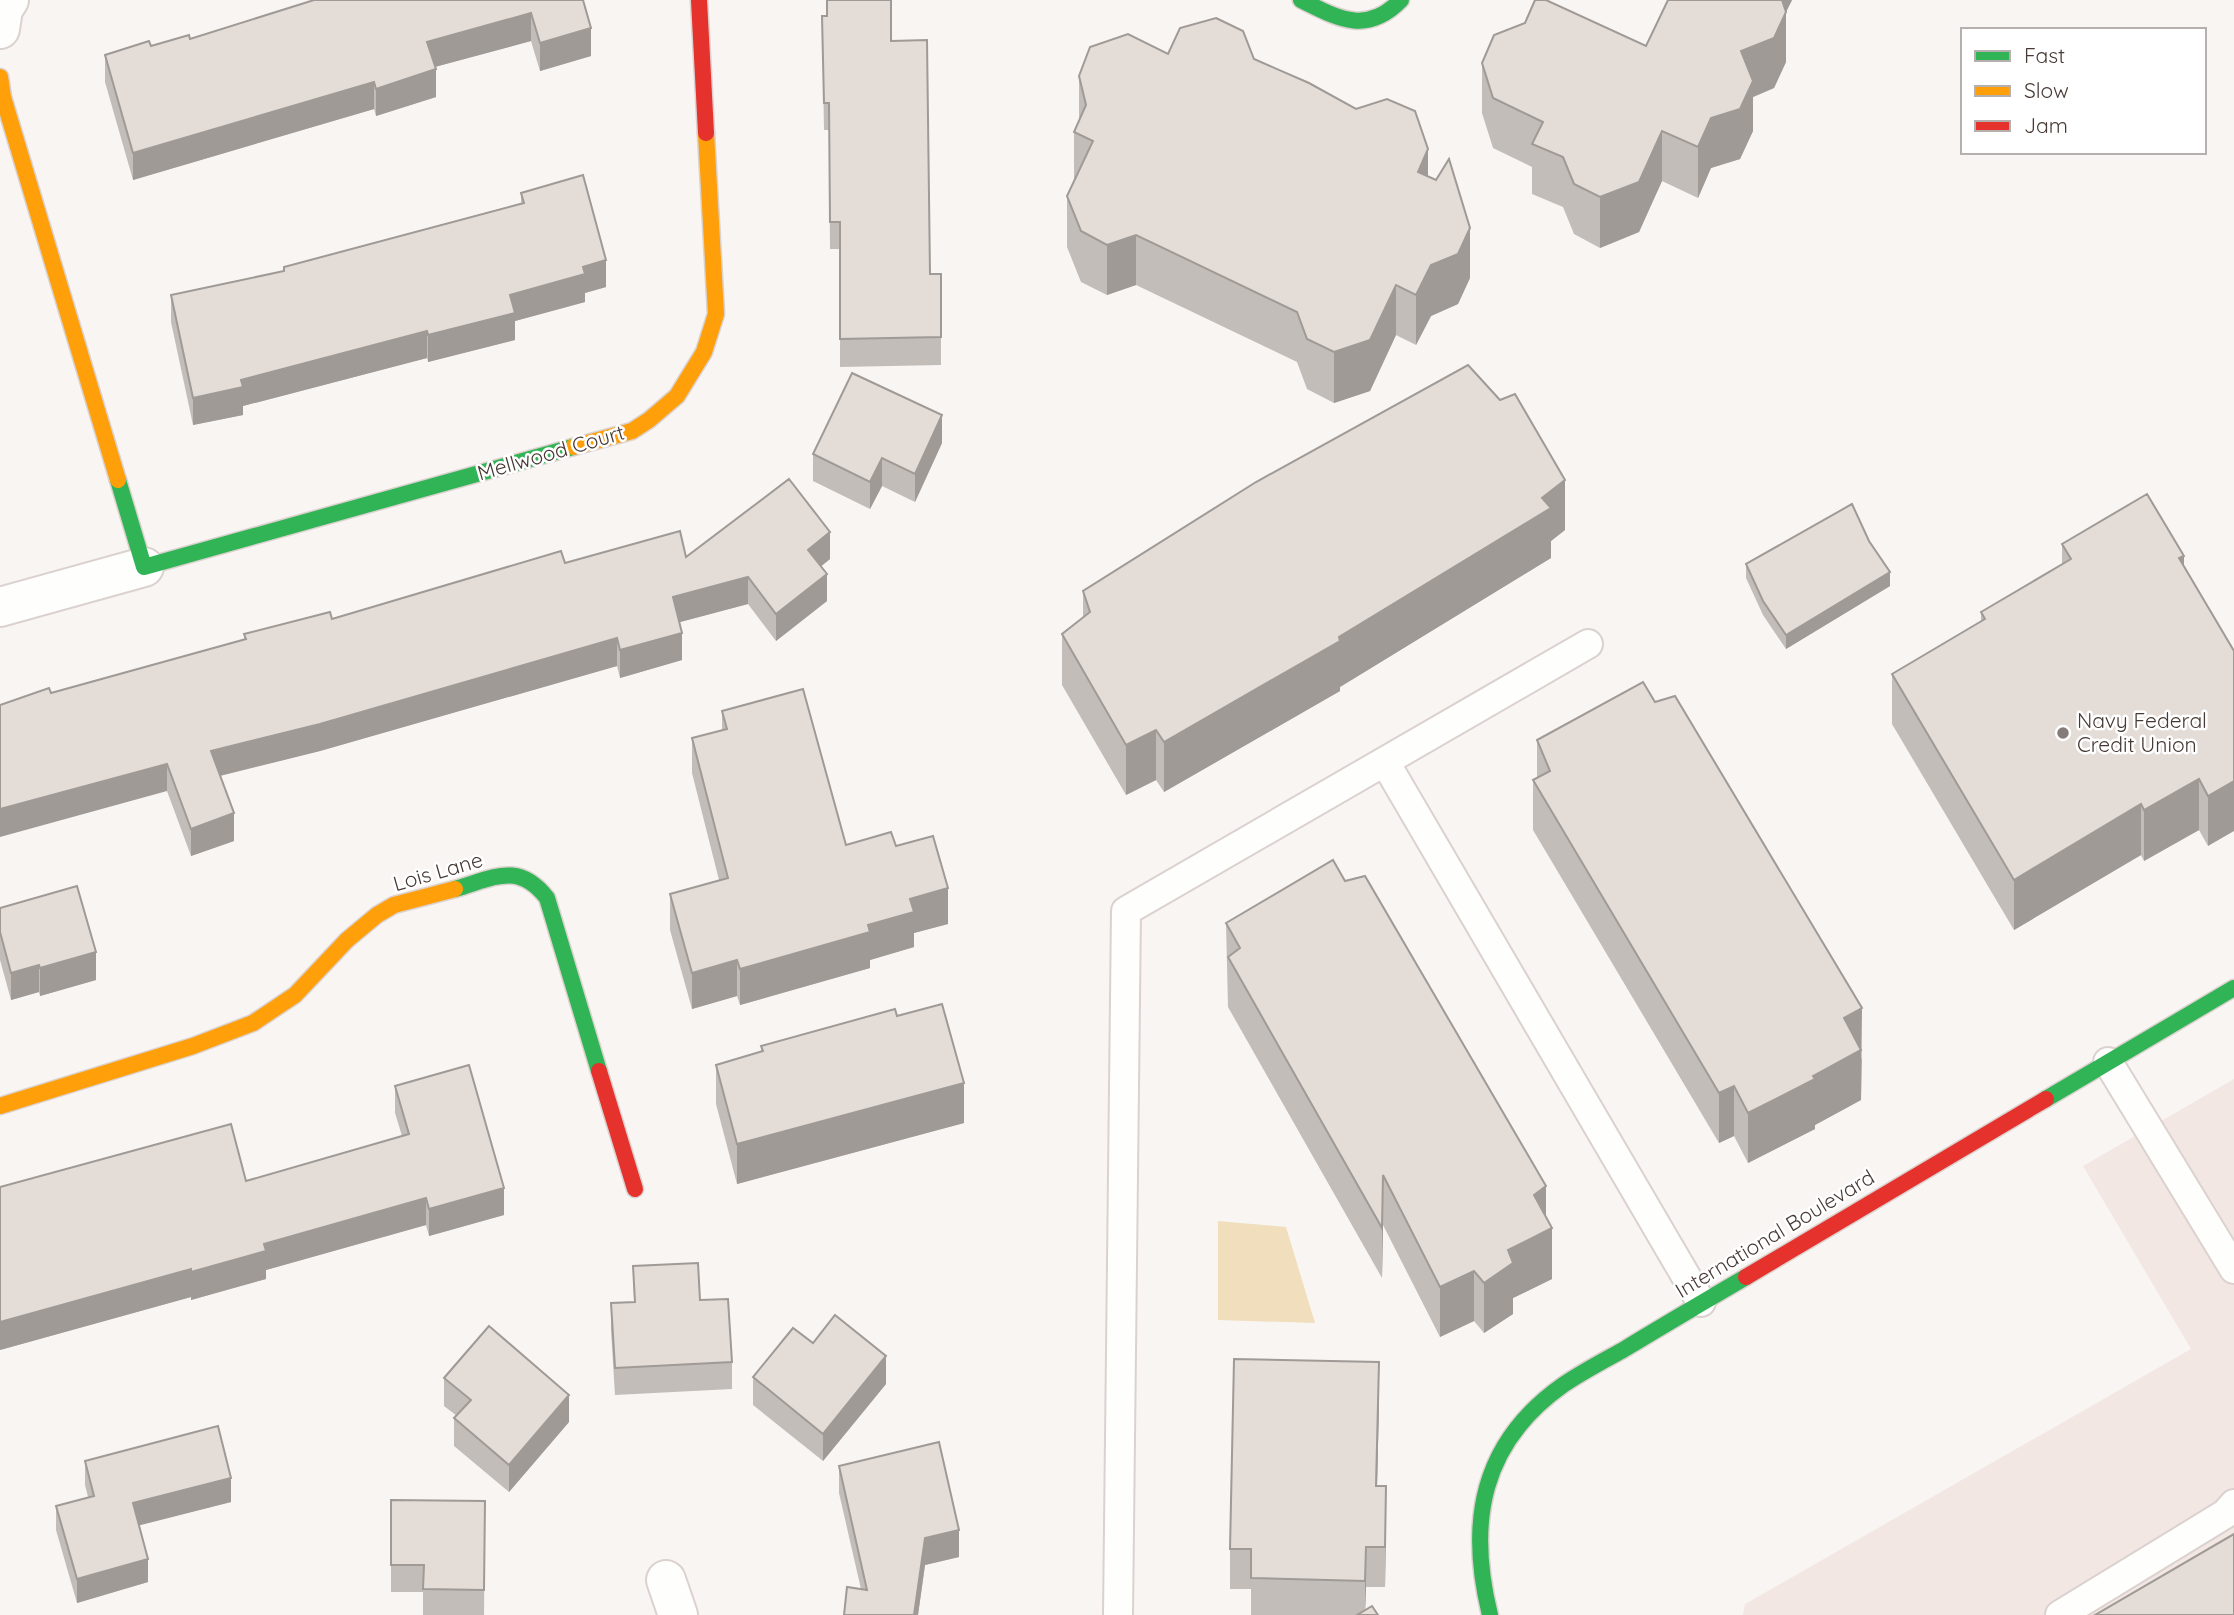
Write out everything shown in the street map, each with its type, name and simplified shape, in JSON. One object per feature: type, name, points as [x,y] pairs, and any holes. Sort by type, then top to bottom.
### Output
[{"type":"street","points":[[0,29],[3,9],[9,0]]},
{"type":"street","name":"Mellwood Court","points":[[0,607],[632,431],[661,414],[690,383],[708,346],[716,314],[699,0]]},
{"type":"street","points":[[1301,0],[1341,21],[1369,22],[1394,9],[1401,0]]},
{"type":"street","points":[[0,77],[3,97],[144,567]]},
{"type":"street","name":"Lois Lane","points":[[0,1105],[70,1087],[234,1033],[281,1007],[346,938],[379,912],[394,905],[514,873],[534,881],[547,898],[635,1189]]},
{"type":"street","name":"International Boulevard","points":[[1490,1615],[1480,1584],[1476,1527],[1485,1487],[1501,1450],[1539,1403],[1563,1384],[2234,988]]},
{"type":"lane","points":[[1118,1615],[1126,911],[1588,644]]},
{"type":"lane","points":[[1385,762],[1701,1302]]},
{"type":"lane","points":[[2108,1062],[2234,1269]]},
{"type":"lane","points":[[2060,1615],[2225,1514],[2234,1504]]},
{"type":"shaded area","points":[[2234,1079],[2234,1615],[1743,1615],[1745,1604],[2191,1349],[2083,1166]]},
{"type":"shaded area","points":[[1218,1221],[1286,1227],[1315,1323],[1218,1320]]},
{"type":"building","points":[[314,0],[583,0],[591,28],[540,43],[531,13],[427,42],[436,69],[376,89],[374,82],[133,153],[105,55],[149,41],[151,46],[189,35],[190,39]]},
{"type":"building","points":[[827,0],[891,0],[891,41],[927,40],[930,274],[941,274],[941,337],[840,339],[840,222],[830,222],[829,103],[824,103],[822,16],[827,16]]},
{"type":"building","points":[[1535,0],[1546,0],[1646,46],[1668,0],[1782,0],[1786,12],[1774,38],[1741,51],[1753,81],[1740,109],[1711,118],[1698,147],[1662,131],[1639,182],[1600,197],[1574,184],[1563,157],[1532,144],[1543,122],[1493,98],[1482,63],[1494,35],[1525,23]]},
{"type":"building","points":[[1216,18],[1243,31],[1254,59],[1309,83],[1356,109],[1387,99],[1415,111],[1428,149],[1418,172],[1436,180],[1449,159],[1470,228],[1458,254],[1431,265],[1416,295],[1396,285],[1370,340],[1334,352],[1307,339],[1297,312],[1136,235],[1107,245],[1081,231],[1067,196],[1093,141],[1074,132],[1086,105],[1079,76],[1090,47],[1128,34],[1168,54],[1180,28]]},
{"type":"building","points":[[583,175],[606,260],[583,267],[585,274],[510,295],[515,313],[428,335],[427,331],[241,380],[243,387],[193,398],[171,295],[284,271],[284,267],[524,203],[521,193]]},
{"type":"building","points":[[1468,365],[1500,400],[1515,394],[1565,480],[1542,498],[1551,508],[1339,637],[1340,641],[1164,742],[1156,730],[1126,745],[1062,634],[1090,612],[1083,591],[1256,482]]},
{"type":"building","points":[[852,373],[942,415],[915,474],[882,458],[870,482],[813,454]]},
{"type":"building","points":[[789,479],[830,532],[808,550],[827,574],[776,614],[748,577],[673,597],[682,633],[620,650],[617,638],[320,724],[211,751],[234,813],[191,829],[167,764],[0,809],[0,705],[49,688],[51,693],[246,639],[244,634],[330,612],[332,619],[561,551],[565,563],[680,531],[686,557]]},
{"type":"building","name":"Navy Federal Credit Union","points":[[2147,494],[2184,556],[2179,558],[2234,651],[2234,781],[2208,796],[2199,779],[2144,810],[2141,804],[2014,880],[1892,674],[1985,619],[1981,612],[2071,559],[2062,544]]},
{"type":"building","points":[[1852,504],[1869,541],[1890,572],[1786,635],[1763,601],[1746,564]]},
{"type":"building","points":[[1643,682],[1655,702],[1675,696],[1862,1008],[1844,1018],[1861,1050],[1813,1076],[1815,1079],[1748,1113],[1734,1086],[1719,1093],[1533,780],[1550,771],[1537,740]]},
{"type":"building","points":[[803,689],[846,845],[891,832],[896,846],[933,836],[948,888],[910,899],[914,912],[868,925],[870,932],[740,969],[737,960],[692,973],[670,894],[728,878],[692,738],[727,729],[722,711]]},
{"type":"building","points":[[1333,860],[1345,881],[1365,876],[1546,1186],[1534,1195],[1552,1228],[1508,1250],[1513,1263],[1484,1283],[1474,1271],[1440,1287],[1383,1175],[1382,1228],[1228,957],[1240,948],[1226,923]]},
{"type":"building","points":[[77,886],[96,952],[40,968],[39,965],[11,973],[0,932],[0,908]]},
{"type":"building","points":[[942,1004],[964,1083],[737,1144],[716,1065],[763,1051],[761,1046],[895,1009],[897,1016]]},
{"type":"building","points":[[469,1065],[504,1188],[429,1209],[426,1198],[264,1244],[266,1251],[0,1322],[0,1187],[231,1124],[246,1181],[409,1134],[395,1086]]},
{"type":"building","points":[[698,1263],[700,1300],[728,1299],[732,1362],[615,1368],[611,1303],[635,1302],[633,1266]]},
{"type":"building","points":[[835,1315],[886,1356],[823,1434],[753,1377],[793,1328],[813,1343]]},
{"type":"building","points":[[489,1326],[569,1395],[509,1465],[454,1418],[471,1400],[444,1378]]},
{"type":"building","points":[[1234,1359],[1379,1362],[1376,1486],[1386,1486],[1385,1547],[1366,1547],[1365,1581],[1251,1578],[1251,1549],[1230,1549]]},
{"type":"building","points":[[218,1426],[231,1478],[133,1503],[148,1559],[77,1579],[56,1506],[94,1496],[85,1461]]},
{"type":"building","points":[[939,1442],[959,1530],[925,1538],[914,1615],[844,1615],[847,1587],[867,1590],[839,1466]]},
{"type":"building","points":[[391,1500],[485,1501],[484,1590],[423,1589],[424,1565],[391,1565]]},
{"type":"building","points":[[2234,1534],[2234,1615],[2095,1615]]},
{"type":"building","points":[[1372,1606],[1378,1615],[1357,1615]]},
{"type":"traffic: fast","points":[[1301,0],[1340,18],[1352,20],[1376,17],[1401,0]]},
{"type":"traffic: fast","points":[[118,480],[144,567],[573,447]]},
{"type":"traffic: fast","points":[[455,889],[505,875],[526,879],[547,898],[599,1071]]},
{"type":"traffic: fast","points":[[2046,1099],[2234,988]]},
{"type":"traffic: fast","points":[[1490,1615],[1483,1581],[1481,1517],[1487,1487],[1498,1459],[1514,1432],[1535,1408],[1563,1385],[1746,1277]]},
{"type":"traffic: slow","points":[[0,77],[3,97],[118,480]]},
{"type":"traffic: slow","points":[[573,447],[632,431],[649,420],[677,396],[704,352],[716,314],[706,133]]},
{"type":"traffic: slow","points":[[0,1106],[193,1046],[253,1023],[295,995],[347,940],[377,915],[394,905],[455,889]]},
{"type":"traffic: jam","points":[[699,0],[706,133]]},
{"type":"traffic: jam","points":[[599,1071],[635,1189]]},
{"type":"traffic: jam","points":[[1746,1277],[2046,1099]]},
{"type":"place","name":"Navy Federal Credit Union","points":[[2063,733]]}]
